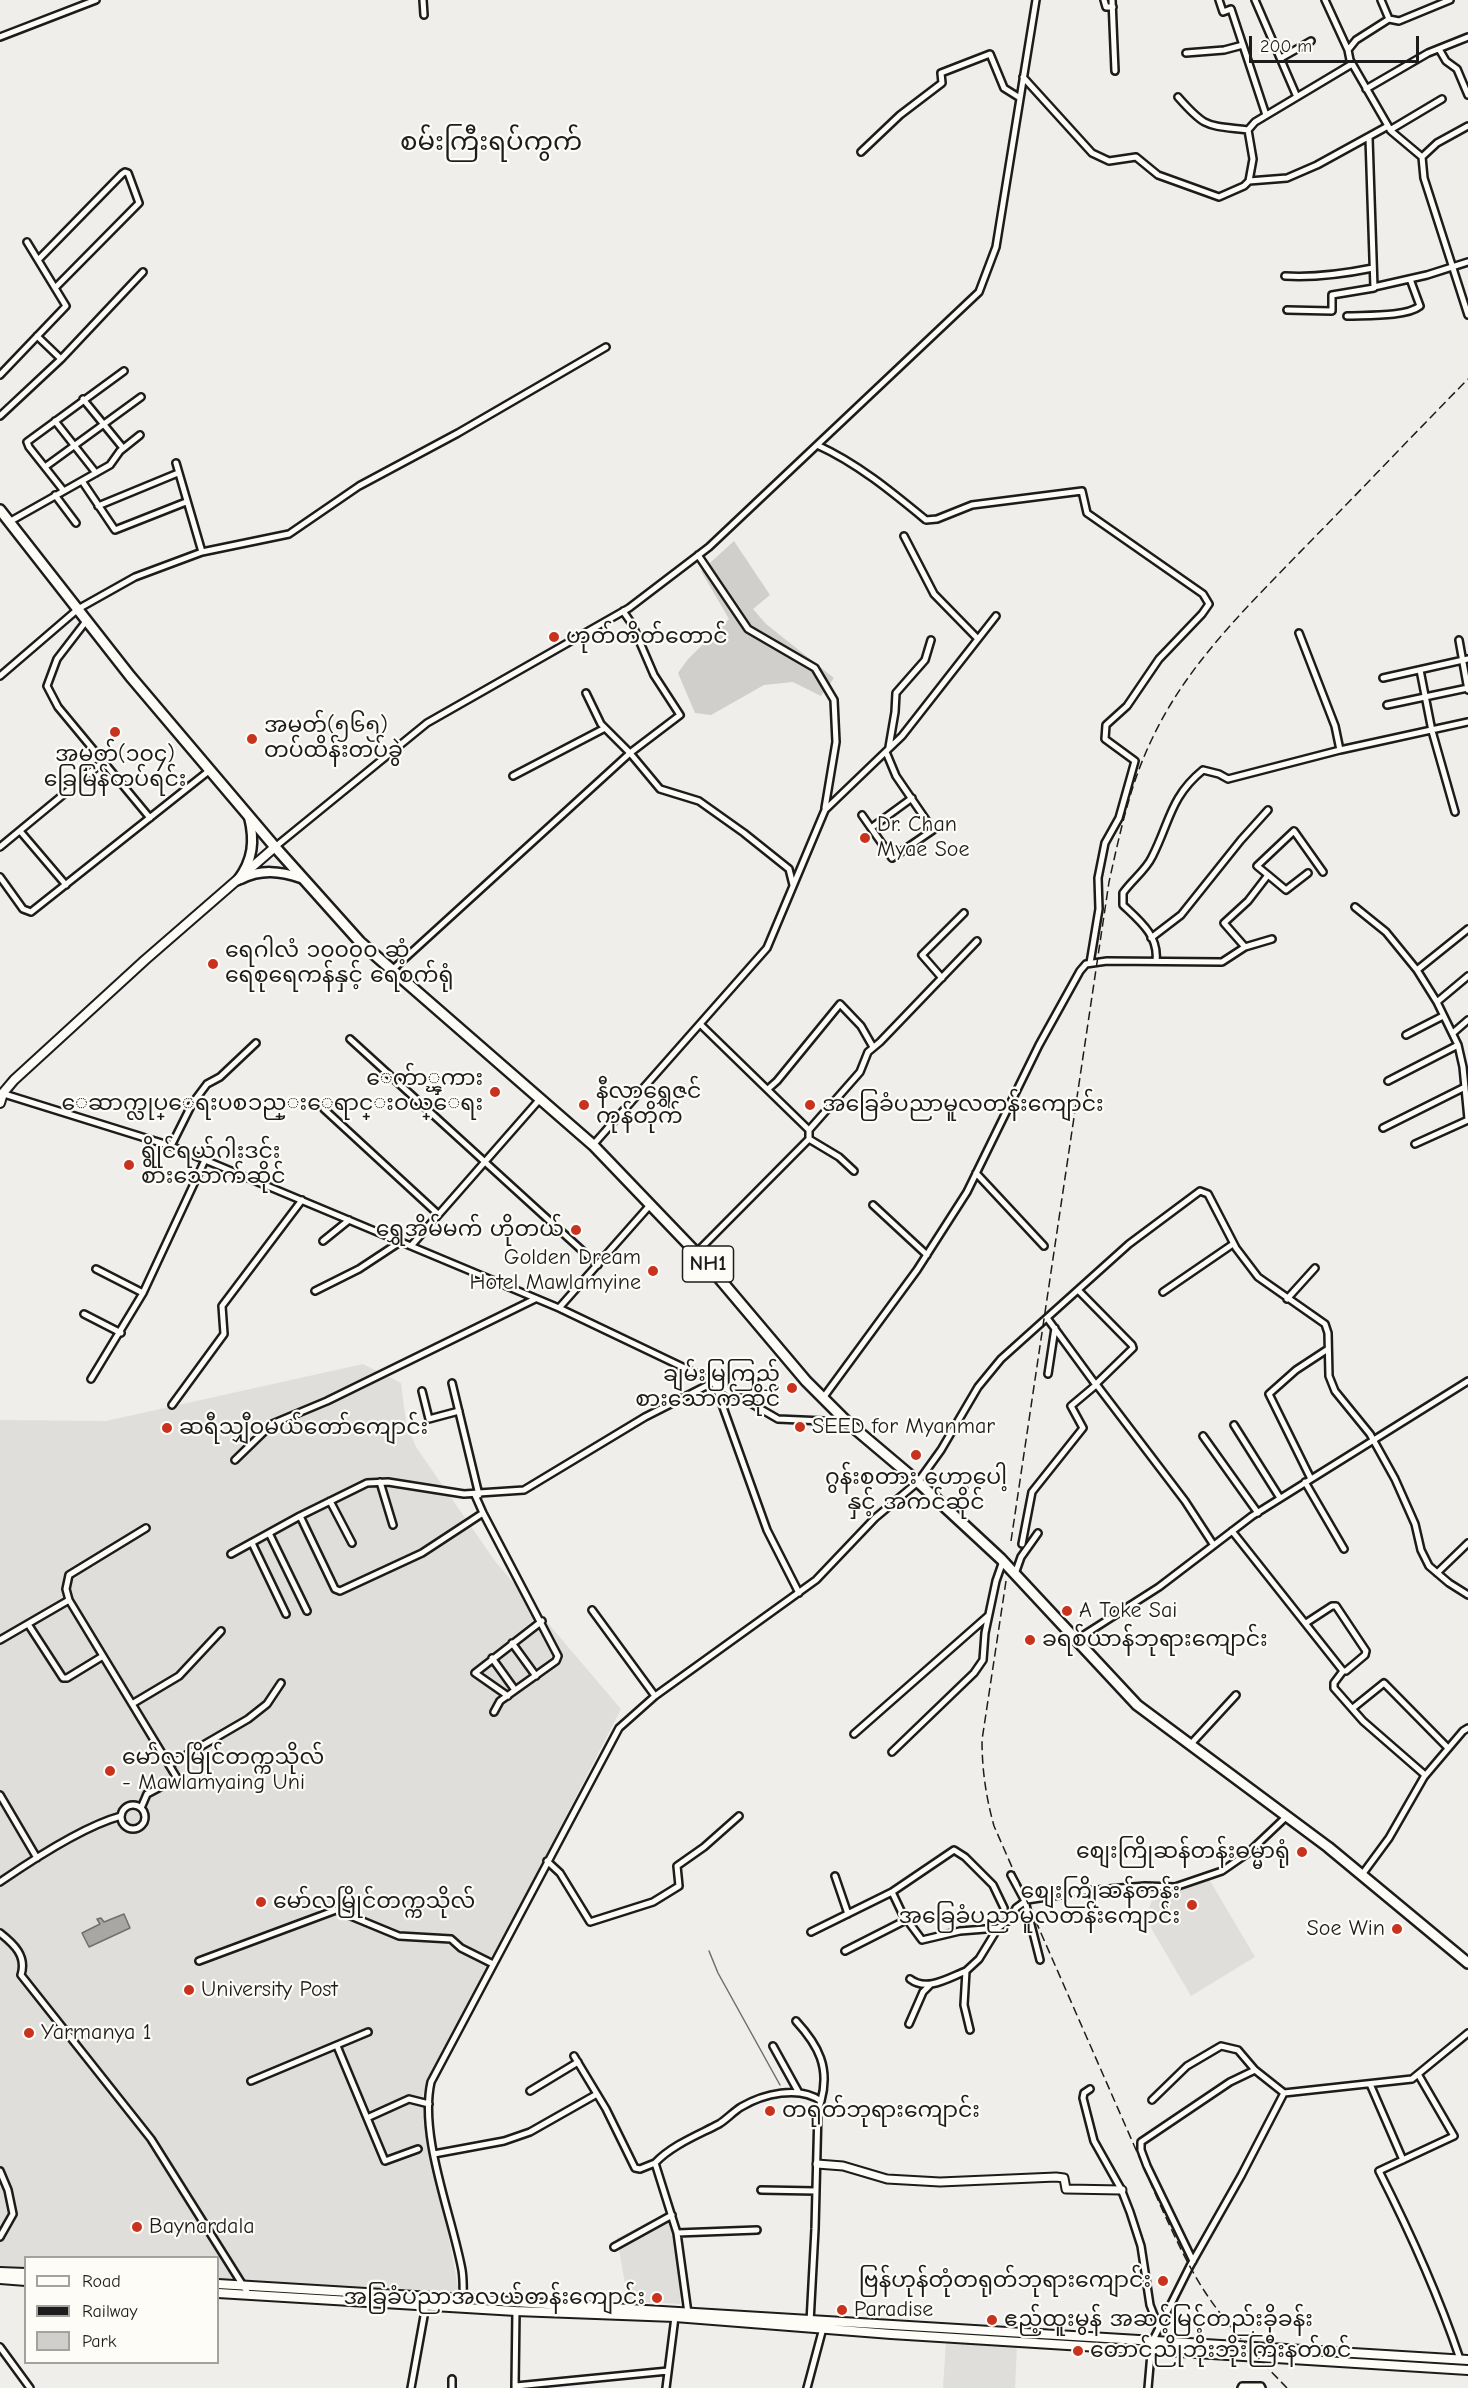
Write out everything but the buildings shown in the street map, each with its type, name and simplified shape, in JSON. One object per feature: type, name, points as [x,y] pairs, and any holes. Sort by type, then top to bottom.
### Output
[{"type":"highway","name":"NH1","points":[[0,510],[78,609],[274,847],[360,942],[593,1145],[697,1252],[806,1381],[847,1422],[918,1482],[1003,1561],[1130,1698],[1328,1847],[1468,1963]]},
{"type":"main road","points":[[237,880],[250,861],[253,835],[249,816]]},
{"type":"main road","points":[[0,1102],[2,1093],[14,1080],[274,847]]},
{"type":"main road","points":[[237,880],[258,872],[280,872],[301,878]]},
{"type":"main road","points":[[0,2272],[24,2273]]},
{"type":"main road","points":[[0,2279],[24,2281]]},
{"type":"main road","points":[[219,2284],[675,2318],[810,2323],[1464,2360]]},
{"type":"main road","points":[[219,2293],[426,2305],[463,2304]]},
{"type":"main road","points":[[517,2307],[688,2313],[810,2323],[823,2328],[891,2334],[1468,2370]]},
{"type":"street","points":[[0,37],[96,0]]},
{"type":"street","points":[[423,0],[424,15]]},
{"type":"street","points":[[274,847],[427,723],[623,611],[698,555],[979,292],[996,247],[1036,0]]},
{"type":"street","points":[[1104,0],[1106,7],[1113,8]]},
{"type":"street","points":[[1112,0],[1115,71]]},
{"type":"street","points":[[1219,0],[1223,12],[1231,9],[1266,115]]},
{"type":"street","points":[[1255,0],[1297,96]]},
{"type":"street","points":[[1325,0],[1352,63],[1389,128],[1422,157],[1424,178],[1468,315]]},
{"type":"street","points":[[1381,0],[1389,19]]},
{"type":"street","points":[[1348,50],[1356,40],[1389,19],[1399,21],[1450,0]]},
{"type":"street","points":[[1366,89],[1438,49],[1468,38]]},
{"type":"street","points":[[1281,58],[1311,41]]},
{"type":"street","points":[[1186,53],[1224,50],[1243,45]]},
{"type":"street","points":[[1438,49],[1446,62],[1457,69],[1468,95]]},
{"type":"street","points":[[861,152],[900,115],[942,83],[941,73],[990,54],[1004,88],[1020,98]]},
{"type":"street","points":[[1023,77],[1092,153],[1109,161],[1136,157],[1158,175],[1219,197],[1244,186],[1249,181],[1252,159],[1248,130],[1255,122],[1352,63]]},
{"type":"street","points":[[1178,97],[1198,120],[1208,125],[1248,130]]},
{"type":"street","points":[[1249,181],[1287,178],[1317,165],[1442,99]]},
{"type":"street","points":[[1422,157],[1437,143],[1468,126]]},
{"type":"street","points":[[1369,138],[1374,287]]},
{"type":"street","points":[[38,260],[122,174],[128,173],[139,203],[56,288]]},
{"type":"street","points":[[0,375],[66,306],[27,242]]},
{"type":"street","points":[[1287,310],[1332,311],[1332,295],[1410,279],[1468,262]]},
{"type":"street","points":[[1285,276],[1339,275],[1373,268]]},
{"type":"street","points":[[0,416],[61,359],[143,272]]},
{"type":"street","points":[[1347,316],[1418,309],[1420,306],[1410,279]]},
{"type":"street","points":[[37,336],[61,359]]},
{"type":"street","points":[[0,676],[78,609],[135,577],[202,552],[289,534],[359,486],[458,434],[606,347]]},
{"type":"street","points":[[63,490],[27,442],[124,371]]},
{"type":"street","points":[[45,467],[141,397]]},
{"type":"street","points":[[83,399],[123,448]]},
{"type":"street","points":[[55,421],[96,472]]},
{"type":"street","points":[[9,522],[111,464],[123,448],[140,435]]},
{"type":"street","points":[[817,446],[840,455],[897,495],[926,520],[937,519],[972,505],[1082,491],[1087,513],[1203,594],[1209,604],[1159,659],[1127,706],[1106,725],[1105,739],[1135,761],[1119,818],[1105,843],[1098,878],[1099,909],[1090,963]]},
{"type":"street","points":[[176,463],[202,552]]},
{"type":"street","points":[[98,506],[178,473]]},
{"type":"street","points":[[82,481],[113,529],[117,530],[186,502]]},
{"type":"street","points":[[55,495],[76,523]]},
{"type":"street","points":[[904,536],[934,594],[978,639]]},
{"type":"street","points":[[593,1145],[767,948],[825,810],[836,742],[834,699],[815,668],[748,629],[698,555]]},
{"type":"street","points":[[391,971],[630,753],[680,715],[654,675],[632,624],[623,611]]},
{"type":"street","points":[[825,810],[902,736],[996,616]]},
{"type":"street","points":[[87,620],[57,659],[47,686],[57,707],[150,818]]},
{"type":"street","points":[[1299,633],[1335,726],[1340,750]]},
{"type":"street","points":[[862,815],[892,858],[933,830],[896,776],[887,750],[895,712],[896,693],[925,660],[931,640]]},
{"type":"street","points":[[1387,705],[1468,689],[1465,660],[1459,640]]},
{"type":"street","points":[[1383,678],[1465,660]]},
{"type":"street","points":[[1420,670],[1432,731],[1455,812]]},
{"type":"street","points":[[586,693],[605,728],[630,753],[660,789],[699,801],[789,869],[794,886]]},
{"type":"street","points":[[1156,961],[1157,948],[1149,930],[1123,905],[1123,893],[1151,859],[1171,810],[1187,783],[1203,770],[1228,779],[1340,750],[1468,722]]},
{"type":"street","points":[[513,776],[605,728]]},
{"type":"street","points":[[0,847],[104,761]]},
{"type":"street","points":[[0,877],[23,909],[31,912],[210,770]]},
{"type":"street","points":[[872,828],[912,798]]},
{"type":"street","points":[[1151,938],[1181,915],[1268,810]]},
{"type":"street","points":[[20,831],[66,885]]},
{"type":"street","points":[[1308,873],[1286,890],[1257,867],[1294,831],[1323,872]]},
{"type":"street","points":[[1245,947],[1224,923],[1248,901],[1268,875]]},
{"type":"street","points":[[1355,907],[1386,932],[1417,970],[1453,1033],[1466,1066],[1465,1088],[1468,1118],[1415,1144]]},
{"type":"street","points":[[942,978],[922,955],[963,913]]},
{"type":"street","points":[[1417,970],[1468,929]]},
{"type":"street","points":[[824,1398],[927,1255],[967,1192],[1039,1045],[1080,971],[1090,963],[1222,962],[1245,947],[1272,939]]},
{"type":"street","points":[[697,1252],[809,1139],[809,1130],[860,1072],[868,1052],[977,941]]},
{"type":"street","points":[[1437,1002],[1468,976]]},
{"type":"street","points":[[768,1089],[840,1004],[861,1026],[873,1047]]},
{"type":"street","points":[[1406,1035],[1443,1016]]},
{"type":"street","points":[[1453,1033],[1468,1020]]},
{"type":"street","points":[[700,1024],[809,1130]]},
{"type":"street","points":[[350,1040],[598,1265]]},
{"type":"street","points":[[171,1146],[192,1104],[207,1084],[220,1077],[256,1042]]},
{"type":"street","points":[[1388,1081],[1458,1045]]},
{"type":"street","points":[[1383,1128],[1465,1088]]},
{"type":"street","points":[[2,1093],[171,1146],[302,1200],[559,1308],[714,1382],[778,1419],[847,1422]]},
{"type":"street","points":[[411,1246],[540,1099]]},
{"type":"street","points":[[324,1109],[438,1214]]},
{"type":"street","points":[[809,1139],[839,1157],[854,1171]]},
{"type":"street","points":[[92,1379],[143,1293],[206,1160]]},
{"type":"street","points":[[976,1173],[1044,1246]]},
{"type":"street","points":[[463,2304],[462,2272],[434,2154],[429,2104],[432,2082],[619,1728],[655,1696],[816,1580],[875,1518],[918,1482],[942,1449],[978,1387],[1001,1359],[1137,1238],[1200,1191],[1208,1194],[1233,1244],[1258,1277],[1325,1324],[1328,1333],[1330,1383],[1373,1441],[1395,1479],[1415,1524],[1421,1550],[1429,1566],[1468,1594]]},
{"type":"street","points":[[172,1405],[224,1334],[222,1306],[302,1200]]},
{"type":"street","points":[[559,1308],[651,1204]]},
{"type":"street","points":[[873,1206],[927,1255]]},
{"type":"street","points":[[323,1241],[349,1220]]},
{"type":"street","points":[[315,1291],[359,1269],[400,1242]]},
{"type":"street","points":[[1163,1292],[1233,1244]]},
{"type":"street","points":[[1287,1299],[1315,1268]]},
{"type":"street","points":[[96,1269],[143,1293]]},
{"type":"street","points":[[1022,1545],[1032,1492],[1083,1428],[1071,1406],[1132,1348],[1132,1345],[1078,1290]]},
{"type":"street","points":[[235,1460],[272,1424],[327,1401],[535,1299]]},
{"type":"street","points":[[84,1314],[121,1333]]},
{"type":"street","points":[[1047,1318],[1185,1501],[1213,1544]]},
{"type":"street","points":[[1048,1374],[1055,1328]]},
{"type":"street","points":[[1329,1348],[1296,1370],[1269,1394],[1308,1480],[1344,1549]]},
{"type":"street","points":[[1076,1640],[1159,1587],[1213,1544],[1258,1513],[1468,1381]]},
{"type":"street","points":[[231,1554],[362,1485],[380,1482],[477,1495],[524,1490],[645,1417],[714,1382]]},
{"type":"street","points":[[714,1382],[767,1530],[799,1593]]},
{"type":"street","points":[[452,1383],[483,1513],[542,1621],[558,1656],[556,1661],[500,1701],[494,1712]]},
{"type":"street","points":[[422,1391],[429,1419],[459,1411]]},
{"type":"street","points":[[1234,1425],[1281,1498]]},
{"type":"street","points":[[1203,1436],[1258,1513]]},
{"type":"street","points":[[380,1482],[393,1525]]},
{"type":"street","points":[[330,1501],[352,1542]]},
{"type":"street","points":[[300,1516],[335,1588],[340,1591],[422,1552],[483,1513]]},
{"type":"street","points":[[141,1808],[147,1794],[177,1778],[69,1600],[66,1589],[69,1575],[146,1528]]},
{"type":"street","points":[[1232,1531],[1343,1671]]},
{"type":"street","points":[[269,1533],[307,1611]]},
{"type":"street","points":[[1015,1574],[1021,1557],[1038,1533]]},
{"type":"street","points":[[252,1542],[286,1614]]},
{"type":"street","points":[[1437,1573],[1468,1542]]},
{"type":"street","points":[[892,1752],[980,1666],[983,1660],[989,1614],[1003,1561]]},
{"type":"street","points":[[0,1640],[69,1600]]},
{"type":"street","points":[[1306,1623],[1332,1606],[1336,1606],[1366,1651],[1365,1655],[1343,1671],[1333,1686],[1363,1721],[1425,1775]]},
{"type":"street","points":[[592,1610],[655,1696]]},
{"type":"street","points":[[854,1734],[989,1614]]},
{"type":"street","points":[[507,1696],[475,1674],[492,1658],[542,1621]]},
{"type":"street","points":[[28,1624],[63,1678],[67,1678],[103,1656]]},
{"type":"street","points":[[132,1704],[179,1676],[221,1631]]},
{"type":"street","points":[[512,1643],[536,1676]]},
{"type":"street","points":[[492,1658],[515,1690]]},
{"type":"street","points":[[169,1765],[248,1719],[267,1704],[281,1683]]},
{"type":"street","points":[[1353,1708],[1384,1683],[1448,1748]]},
{"type":"street","points":[[1190,1744],[1236,1695]]},
{"type":"street","points":[[1361,1876],[1389,1838],[1425,1775],[1468,1728]]},
{"type":"street","points":[[0,1795],[37,1858]]},
{"type":"street","points":[[0,1882],[37,1858],[107,1820],[122,1816],[127,1807],[134,1805],[141,1808],[145,1818],[136,1828],[126,1826],[122,1816]]},
{"type":"street","points":[[548,1862],[560,1873],[590,1922],[653,1902],[679,1886],[677,1866],[704,1847],[739,1816]]},
{"type":"street","points":[[909,2024],[923,1992],[930,1985],[966,1971],[979,1959],[998,1928],[1011,1919],[1016,1908],[1025,1901],[1085,1891],[1145,1886],[1175,1887],[1222,1871],[1248,1853],[1287,1816]]},
{"type":"street","points":[[811,1932],[892,1892],[954,1850],[965,1857],[993,1885],[1004,1908]]},
{"type":"street","points":[[1011,1875],[1025,1901],[1040,1960]]},
{"type":"street","points":[[835,1876],[848,1914]]},
{"type":"street","points":[[892,1892],[906,1920],[922,1940],[960,1931],[998,1928]]},
{"type":"street","points":[[199,1961],[336,1910],[399,1936],[451,1940],[461,1948],[494,1964]]},
{"type":"street","points":[[845,1952],[906,1920]]},
{"type":"street","points":[[0,1933],[20,1952],[24,1966],[21,1975],[151,2139],[249,2295]]},
{"type":"street","points":[[966,1971],[964,2005],[970,2030]]},
{"type":"street","points":[[910,1979],[917,1984],[930,1985]]},
{"type":"street","points":[[796,2021],[811,2038],[821,2058],[825,2080],[818,2110],[810,2323]]},
{"type":"street","points":[[251,2081],[368,2032]]},
{"type":"street","points":[[1152,2100],[1187,2066],[1221,2046],[1238,2050],[1255,2070],[1284,2092],[1412,2079],[1468,2033]]},
{"type":"street","points":[[337,2046],[385,2161],[418,2148]]},
{"type":"street","points":[[773,2046],[799,2093]]},
{"type":"street","points":[[574,2056],[597,2094],[635,2168],[640,2169],[655,2163],[671,2150],[721,2122],[741,2107],[774,2094],[810,2094],[820,2101]]},
{"type":"street","points":[[530,2091],[578,2062]]},
{"type":"street","points":[[1193,2261],[1147,2166],[1141,2150],[1141,2142],[1230,2082],[1255,2070]]},
{"type":"street","points":[[1418,2074],[1454,2136],[1379,2171],[1416,2248],[1464,2360]]},
{"type":"street","points":[[1370,2084],[1403,2160]]},
{"type":"street","points":[[1090,2089],[1084,2093],[1083,2098],[1094,2141],[1122,2190],[1141,2246],[1150,2305],[1159,2328]]},
{"type":"street","points":[[1148,2388],[1152,2342],[1284,2092]]},
{"type":"street","points":[[434,2154],[483,2146],[530,2132],[597,2094]]},
{"type":"street","points":[[367,2118],[409,2099],[429,2104]]},
{"type":"street","points":[[655,2163],[677,2233],[688,2313]]},
{"type":"street","points":[[817,2164],[843,2166],[887,2179],[940,2182],[1056,2177],[1064,2178],[1066,2189],[1122,2190]]},
{"type":"street","points":[[0,2171],[8,2190],[13,2214],[0,2237]]},
{"type":"street","points":[[761,2190],[816,2191]]},
{"type":"street","points":[[614,2247],[672,2215]]},
{"type":"street","points":[[677,2233],[757,2230]]},
{"type":"street","points":[[411,2388],[426,2305]]},
{"type":"street","points":[[517,2307],[515,2387],[668,2371]]},
{"type":"street","points":[[666,2388],[675,2318]]},
{"type":"street","points":[[807,2388],[823,2328]]},
{"type":"street","points":[[0,2347],[30,2388]]},
{"type":"street","points":[[452,2379],[452,2388]]},
{"type":"street","points":[[1241,2388],[1242,2386],[1261,2386],[1262,2388]]},
{"type":"shaded area","name":"မော်လမြိုင်တက္ကသိုလ်","points":[[363,1364],[401,1383],[406,1422],[416,1447],[495,1561],[621,1709],[423,2095],[459,2293],[219,2279],[219,2256],[24,2256],[24,2267],[0,2266],[0,1420],[106,1421]]},
{"type":"shaded area","points":[[1209,1879],[1255,1957],[1191,1996],[1151,1928],[1147,1914],[1153,1898]]},
{"type":"shaded area","points":[[124,1914],[130,1928],[89,1947],[82,1933],[100,1924],[97,1919],[101,1918],[104,1922]]},
{"type":"shaded area","points":[[667,2213],[681,2270],[680,2304],[628,2301],[617,2238]]},
{"type":"shaded area","points":[[946,2341],[1017,2345],[1015,2388],[943,2388]]},
{"type":"green space","points":[[734,541],[770,595],[753,609],[766,624],[834,678],[821,696],[793,682],[764,685],[711,715],[695,713],[678,673],[688,659],[729,619],[701,571]]},
{"type":"waterway","points":[[709,1951],[718,1973],[780,2085]]},
{"type":"railway","points":[[1011,1541],[1109,882],[1126,809],[1144,756],[1166,712],[1220,637],[1468,379]]},
{"type":"railway","points":[[1006,1581],[982,1740],[985,1783],[994,1826],[1187,2262],[1223,2318],[1287,2388]]},
{"type":"place","name":"ဟုတ်တိတ်တောင်","points":[[554,637]]},
{"type":"place","name":"အမှတ်(၁၀၄) ခြေမြန်တပ်ရင်း","points":[[115,732]]},
{"type":"place","name":"အမှတ်(၅၆၅) တပ်ထိန်းတပ်ခွဲ","points":[[252,739]]},
{"type":"place","name":"Dr. Chan Myae Soe","points":[[865,838]]},
{"type":"place","name":"ရေဂါလံ ၁၀၀၀၀ ဆံ့ ရေစုရေကန်နှင့် ရေစက်ရုံ","points":[[213,964]]},
{"type":"place","name":"ေက်ာ္ၾကား ေဆာက္လုပ္ေရးပစၥည္းေရာင္းဝယ္ေရး","points":[[495,1092]]},
{"type":"place","name":"နီလာရွှေဇင် ကုန်တိုက်","points":[[584,1105]]},
{"type":"place","name":"အခြေခံပညာမူလတန်းကျောင်း","points":[[810,1105]]},
{"type":"place","name":"ရွိုင်ရယ်ဂါးဒင်း စားသောက်ဆိုင်","points":[[129,1165]]},
{"type":"place","name":"ရွှေအိမ်မက် ဟိုတယ်","points":[[576,1230]]},
{"type":"place","name":"Golden Dream Hotel Mawlamyine","points":[[653,1271]]},
{"type":"place","name":"ချမ်းမြကြည် စားသောက်ဆိုင်","points":[[792,1388]]},
{"type":"place","name":"SEED for Myanmar","points":[[800,1427]]},
{"type":"place","name":"ဆရီသျှီဝမယ်တော်ကျောင်း","points":[[167,1428]]},
{"type":"place","name":"ဂွန်းစတား ဟော့ပေါ့ နှင့် အကင်ဆိုင်","points":[[916,1455]]},
{"type":"place","name":"A Toke Sai","points":[[1067,1611]]},
{"type":"place","name":"ခရစ်ယာန်ဘုရားကျောင်း","points":[[1030,1640]]},
{"type":"place","name":"မော်လမြိုင်တက္ကသိုလ် - Mawlamyaing Uni","points":[[110,1771]]},
{"type":"place","name":"စျေးကြိုဆန်တန်းဓမ္မာရုံ","points":[[1302,1852]]},
{"type":"place","name":"မော်လမြိုင်တက္ကသိုလ်","points":[[261,1902]]},
{"type":"place","name":"စျေးကြိုဆန်တန်း အခြေခံပညာမူလတန်းကျောင်း","points":[[1192,1905]]},
{"type":"place","name":"Soe Win","points":[[1397,1929]]},
{"type":"place","name":"University Post","points":[[189,1990]]},
{"type":"place","name":"Yarmanya 1","points":[[29,2033]]},
{"type":"place","name":"တရုတ်ဘုရားကျောင်း","points":[[770,2111]]},
{"type":"place","name":"Baynardala","points":[[137,2227]]},
{"type":"place","name":"ဗြန်ဟုန်တုံတရုတ်ဘုရားကျောင်း","points":[[1163,2281]]},
{"type":"place","name":"အခြခံပညာအလယ်တန်းကျောင်း","points":[[657,2298]]},
{"type":"place","name":"Paradise","points":[[842,2310]]},
{"type":"place","name":"ဧည့်ထူးမွန် အဆင့်မြင့်တည်းခိုခန်း","points":[[992,2320]]},
{"type":"place","name":"တောင်ညိုဘိုးဘိုးကြီးနတ်စင်","points":[[1078,2351]]},
{"type":"district","name":"စမ်းကြီးရပ်ကွက်","points":[[491,143]]}]
